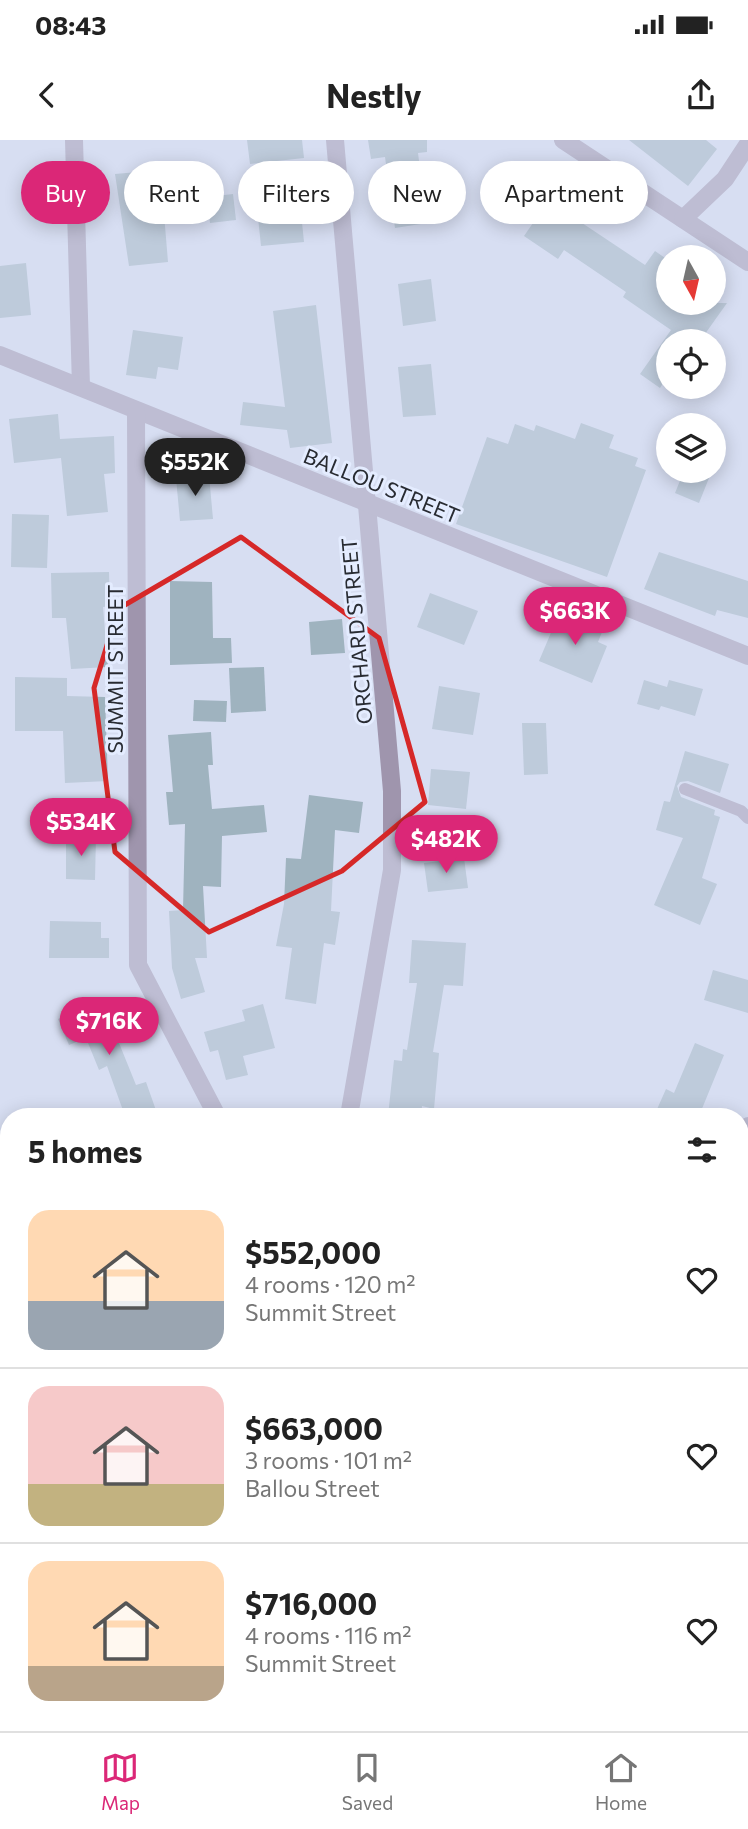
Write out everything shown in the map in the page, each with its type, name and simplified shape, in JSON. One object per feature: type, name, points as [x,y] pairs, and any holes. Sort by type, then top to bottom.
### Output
[{"type":"street","points":[[74,140],[81,387]]},
{"type":"street","name":"ORCHARD STREET","points":[[335,140],[369,503],[392,790],[392,870],[350,1108]]},
{"type":"street","points":[[563,140],[748,262]]},
{"type":"street","points":[[683,219],[725,179],[748,144]]},
{"type":"street","name":"BALLOU STREET","points":[[0,355],[748,656]]},
{"type":"street","name":"SUMMIT STREET","points":[[136,411],[138,965],[214,1108]]},
{"type":"lane","points":[[685,789],[741,811],[748,818]]},
{"type":"highlighted area","points":[[241,537],[379,638],[425,802],[342,871],[209,932],[115,852],[94,688],[118,609]]},
{"type":"building","points":[[247,140],[302,140],[304,158],[250,161]]},
{"type":"building","points":[[368,140],[427,140],[427,152],[418,153],[419,161],[386,161],[385,157],[371,159]]},
{"type":"building","points":[[629,140],[706,140],[717,149],[688,186]]},
{"type":"building","points":[[124,173],[124,224],[165,224],[168,262],[129,266],[115,174]]},
{"type":"building","points":[[233,194],[236,220],[224,221],[224,195]]},
{"type":"building","points":[[259,224],[302,224],[304,242],[261,246]]},
{"type":"building","points":[[394,224],[421,224],[395,228]]},
{"type":"building","points":[[532,224],[584,224],[645,265],[655,251],[656,315],[718,315],[709,329],[670,329],[623,297],[626,292],[564,250],[558,259],[524,236]]},
{"type":"building","points":[[26,263],[31,315],[0,318],[0,266]]},
{"type":"building","points":[[431,279],[436,321],[403,326],[398,284]]},
{"type":"building","points":[[316,305],[332,443],[290,448],[287,430],[240,425],[243,402],[285,407],[273,311]]},
{"type":"building","points":[[133,330],[183,337],[178,370],[158,367],[156,379],[126,375]]},
{"type":"building","points":[[656,351],[656,385],[640,374]]},
{"type":"building","points":[[431,364],[436,415],[403,417],[398,367]]},
{"type":"building","points":[[58,414],[60,439],[114,436],[115,473],[104,474],[108,512],[67,516],[61,458],[14,463],[9,419]]},
{"type":"building","points":[[581,423],[614,435],[609,448],[638,458],[635,466],[646,470],[607,577],[456,524],[487,437],[508,444],[515,424],[534,431],[536,425],[575,439]]},
{"type":"building","points":[[209,475],[213,519],[180,521],[176,478]]},
{"type":"building","points":[[679,483],[707,483],[699,503],[675,493]]},
{"type":"building","points":[[12,514],[49,515],[47,568],[11,567]]},
{"type":"building","points":[[659,552],[748,581],[748,618],[717,610],[715,616],[644,589]]},
{"type":"building","points":[[109,572],[110,606],[103,607],[108,667],[71,669],[66,618],[52,618],[51,573]]},
{"type":"building","points":[[170,581],[212,582],[213,638],[231,638],[232,663],[170,665]]},
{"type":"building","points":[[430,593],[478,611],[464,645],[417,627]]},
{"type":"building","points":[[561,609],[604,627],[598,642],[607,646],[592,683],[539,661]]},
{"type":"building","points":[[342,619],[345,653],[311,655],[309,622]]},
{"type":"building","points":[[264,667],[266,711],[231,713],[229,668]]},
{"type":"building","points":[[15,677],[67,678],[67,696],[105,697],[108,781],[65,783],[63,731],[15,731]]},
{"type":"building","points":[[644,680],[667,687],[669,680],[703,689],[695,716],[661,706],[659,710],[637,704]]},
{"type":"building","points":[[439,686],[480,693],[473,735],[432,729]]},
{"type":"building","points":[[194,700],[227,701],[226,722],[193,721]]},
{"type":"building","points":[[522,723],[546,723],[548,774],[524,775]]},
{"type":"building","points":[[211,732],[213,765],[208,765],[212,809],[264,805],[267,832],[222,836],[221,887],[203,886],[207,958],[195,958],[205,992],[181,999],[172,968],[169,911],[183,910],[185,824],[169,825],[166,792],[173,792],[168,735]]},
{"type":"building","points":[[685,751],[729,764],[720,793],[688,781],[680,782],[677,786],[681,797],[715,810],[714,815],[720,817],[702,878],[717,884],[700,925],[654,905],[683,838],[656,830],[664,801],[670,802]]},
{"type":"building","points":[[431,769],[470,772],[466,809],[428,805]]},
{"type":"building","points":[[309,795],[363,802],[359,833],[335,830],[331,911],[340,912],[335,945],[324,943],[316,1004],[285,999],[292,948],[276,946],[284,904],[286,858],[301,859]]},
{"type":"building","points":[[66,836],[96,836],[95,880],[66,879]]},
{"type":"building","points":[[464,858],[468,888],[428,892],[424,863]]},
{"type":"building","points":[[50,921],[101,922],[101,938],[109,938],[109,958],[49,958]]},
{"type":"building","points":[[412,940],[466,943],[463,986],[444,985],[433,1052],[439,1053],[434,1108],[389,1108],[394,1060],[402,1061],[403,1049],[407,1050],[417,983],[409,983]]},
{"type":"building","points":[[713,970],[748,980],[748,1013],[704,1000]]},
{"type":"building","points":[[102,1001],[136,1085],[146,1082],[155,1108],[122,1108],[107,1066],[99,1070],[86,1038],[69,1045],[58,1019]]},
{"type":"building","points":[[263,1004],[275,1048],[243,1056],[248,1075],[226,1080],[218,1050],[210,1052],[204,1032],[245,1021],[242,1010]]},
{"type":"building","points":[[695,1043],[724,1055],[702,1108],[658,1108],[666,1089],[674,1093]]}]
